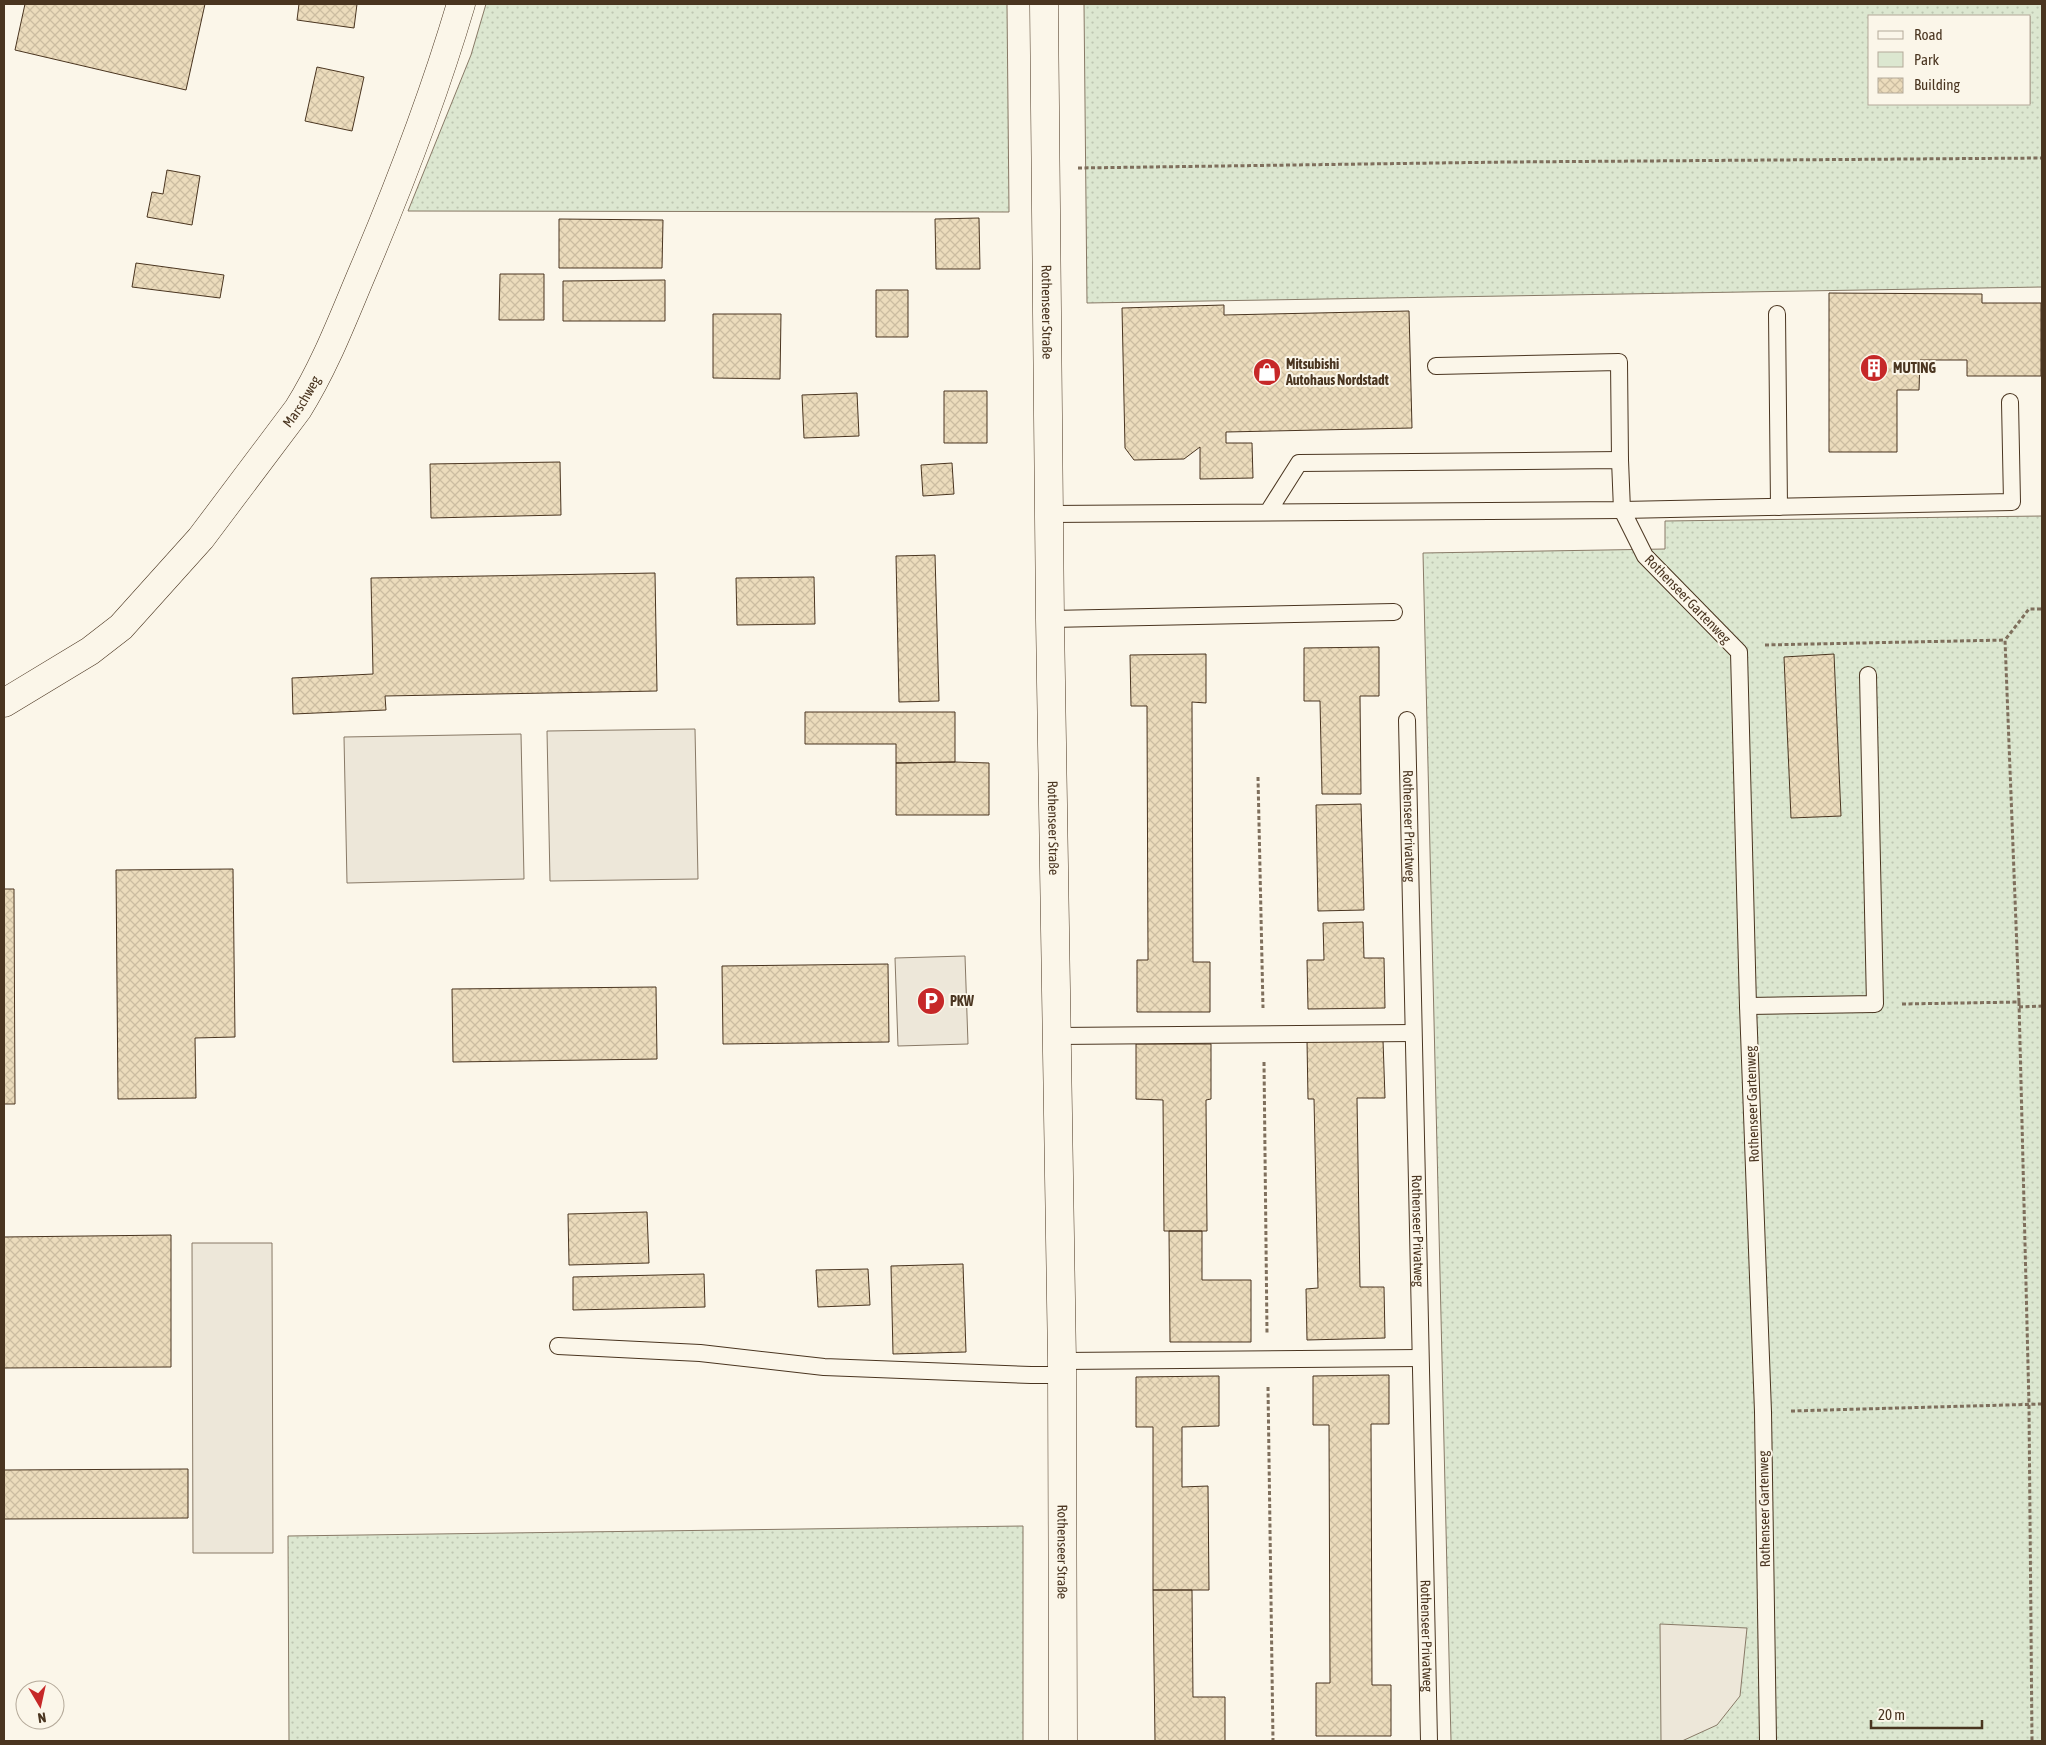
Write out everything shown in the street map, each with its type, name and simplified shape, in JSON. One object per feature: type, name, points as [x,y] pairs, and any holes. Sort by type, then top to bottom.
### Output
[{"type":"street","name":"Marschweg","points":[[4,703],[90,651],[121,627],[201,538],[298,409],[328,353],[383,224],[434,90],[461,4]]},
{"type":"street","name":"Rothenseer Straße","points":[[1044,4],[1050,619],[1062,1368],[1063,1741]]},
{"type":"lane","points":[[1777,314],[1778,507]]},
{"type":"lane","points":[[1436,366],[1618,362],[1622,510]]},
{"type":"lane","points":[[1049,514],[1622,510],[2012,502],[2010,402]]},
{"type":"lane","points":[[1268,512],[1299,463],[1620,460]]},
{"type":"lane","name":"Rothenseer Gartenweg","points":[[1622,510],[1646,556],[1738,652],[1748,1006],[1763,1412],[1768,1741]]},
{"type":"lane","points":[[1050,619],[1394,612]]},
{"type":"lane","points":[[1748,1006],[1875,1004],[1868,675]]},
{"type":"lane","name":"Rothenseer Privatweg","points":[[1407,720],[1429,1741]]},
{"type":"lane","points":[[1056,1036],[1413,1032]]},
{"type":"lane","points":[[558,1346],[700,1353],[824,1367],[1031,1375],[1062,1368],[1268,1360],[1420,1358]]},
{"type":"path","points":[[1045,168],[2042,158]]},
{"type":"path","points":[[2032,1741],[2029,1405],[2019,1002],[2005,640],[2029,609],[2042,609]]},
{"type":"path","points":[[1738,652],[1746,646],[2005,640]]},
{"type":"path","points":[[1258,777],[1264,1034],[1273,1741]]},
{"type":"path","points":[[1875,1004],[2019,1002]]},
{"type":"path","points":[[2019,1007],[2042,1006]]},
{"type":"path","points":[[1763,1412],[2042,1404]]},
{"type":"green space","points":[[486,4],[1007,4],[1009,212],[408,211],[471,55]]},
{"type":"green space","points":[[1084,4],[2042,4],[2042,287],[1087,303]]},
{"type":"green space","points":[[2042,516],[2042,1741],[1451,1741],[1423,553],[1665,549],[1665,521]]},
{"type":"green space","points":[[1023,1526],[1023,1741],[289,1741],[288,1536]]},
{"type":"shaded area","points":[[695,729],[698,879],[550,881],[547,731]]},
{"type":"shaded area","points":[[521,734],[524,879],[347,883],[344,737]]},
{"type":"shaded area","name":"PKW","points":[[965,956],[968,1044],[898,1046],[895,958]]},
{"type":"shaded area","points":[[192,1243],[272,1243],[273,1553],[193,1553]]},
{"type":"shaded area","points":[[1660,1624],[1747,1628],[1740,1696],[1717,1725],[1682,1741],[1661,1741]]},
{"type":"building","points":[[25,4],[205,4],[186,90],[15,50]]},
{"type":"building","points":[[299,4],[357,4],[354,28],[297,20]]},
{"type":"building","points":[[317,67],[364,77],[352,131],[305,121]]},
{"type":"building","points":[[167,170],[200,176],[192,225],[147,217],[152,192],[163,194]]},
{"type":"building","points":[[979,218],[980,269],[936,269],[935,219]]},
{"type":"building","points":[[559,219],[663,220],[662,268],[559,268]]},
{"type":"building","points":[[136,263],[224,275],[220,298],[132,287]]},
{"type":"building","points":[[500,274],[544,274],[544,320],[499,320]]},
{"type":"building","points":[[665,280],[665,321],[563,321],[563,281]]},
{"type":"building","points":[[876,290],[908,290],[908,337],[876,337]]},
{"type":"building","name":"MUTING","points":[[1829,293],[1982,294],[1982,303],[2041,303],[2041,376],[1967,376],[1967,360],[1920,360],[1919,390],[1897,390],[1897,452],[1829,452]]},
{"type":"building","name":"Mitsubishi Autohaus Nordstadt","points":[[1224,305],[1224,315],[1409,311],[1412,428],[1226,432],[1226,443],[1252,443],[1253,478],[1200,479],[1200,447],[1184,459],[1134,460],[1125,448],[1122,308]]},
{"type":"building","points":[[713,314],[781,314],[780,379],[713,378]]},
{"type":"building","points":[[944,391],[987,391],[987,443],[944,443]]},
{"type":"building","points":[[857,393],[859,436],[804,438],[802,395]]},
{"type":"building","points":[[560,462],[561,515],[431,518],[430,464]]},
{"type":"building","points":[[952,463],[954,494],[923,496],[921,465]]},
{"type":"building","points":[[935,555],[939,701],[899,702],[896,556]]},
{"type":"building","points":[[655,573],[657,691],[385,696],[386,710],[293,714],[292,678],[373,674],[371,578]]},
{"type":"building","points":[[814,577],[815,624],[737,625],[736,578]]},
{"type":"building","points":[[1379,647],[1379,696],[1360,696],[1361,794],[1322,794],[1320,701],[1304,701],[1304,648]]},
{"type":"building","points":[[1206,654],[1206,703],[1192,702],[1193,962],[1210,962],[1210,1012],[1137,1012],[1137,960],[1148,960],[1147,706],[1131,706],[1130,655]]},
{"type":"building","points":[[1834,654],[1841,816],[1791,818],[1784,657]]},
{"type":"building","points":[[805,712],[955,712],[955,762],[896,763],[896,744],[805,744]]},
{"type":"building","points":[[896,763],[989,763],[989,815],[896,815]]},
{"type":"building","points":[[1361,804],[1364,910],[1318,911],[1316,805]]},
{"type":"building","points":[[233,869],[235,1037],[195,1038],[196,1098],[118,1099],[116,870]]},
{"type":"building","points":[[4,889],[14,889],[15,1104],[4,1104]]},
{"type":"building","points":[[1363,922],[1364,958],[1384,958],[1385,1008],[1308,1009],[1307,960],[1324,960],[1323,923]]},
{"type":"building","points":[[888,964],[889,1042],[723,1044],[722,966]]},
{"type":"building","points":[[656,987],[657,1059],[453,1062],[452,989]]},
{"type":"building","points":[[1383,1040],[1385,1098],[1357,1098],[1360,1287],[1384,1287],[1385,1338],[1307,1340],[1306,1289],[1318,1288],[1314,1099],[1308,1099],[1307,1041]]},
{"type":"building","points":[[1136,1044],[1211,1044],[1211,1099],[1206,1100],[1207,1231],[1164,1231],[1163,1100],[1136,1099]]},
{"type":"building","points":[[647,1212],[649,1263],[569,1265],[568,1214]]},
{"type":"building","points":[[1169,1231],[1202,1231],[1202,1280],[1251,1280],[1251,1342],[1170,1342]]},
{"type":"building","points":[[171,1235],[171,1367],[4,1368],[4,1237]]},
{"type":"building","points":[[963,1264],[966,1352],[893,1354],[891,1266]]},
{"type":"building","points":[[868,1269],[870,1305],[818,1307],[816,1270]]},
{"type":"building","points":[[704,1274],[705,1307],[573,1310],[573,1277]]},
{"type":"building","points":[[1389,1375],[1389,1424],[1371,1424],[1372,1685],[1391,1685],[1391,1736],[1316,1736],[1316,1683],[1330,1683],[1329,1425],[1313,1425],[1313,1376]]},
{"type":"building","points":[[1219,1376],[1219,1426],[1182,1427],[1182,1487],[1208,1486],[1209,1590],[1153,1590],[1153,1427],[1136,1427],[1136,1377]]},
{"type":"building","points":[[188,1469],[188,1518],[4,1519],[4,1470]]},
{"type":"building","points":[[1153,1590],[1192,1590],[1193,1697],[1225,1697],[1225,1741],[1155,1741]]},
{"type":"place","name":"MUTING","points":[[1874,368]]},
{"type":"place","name":"Mitsubishi Autohaus Nordstadt","points":[[1267,372]]},
{"type":"place","name":"PKW","points":[[931,1001]]}]
